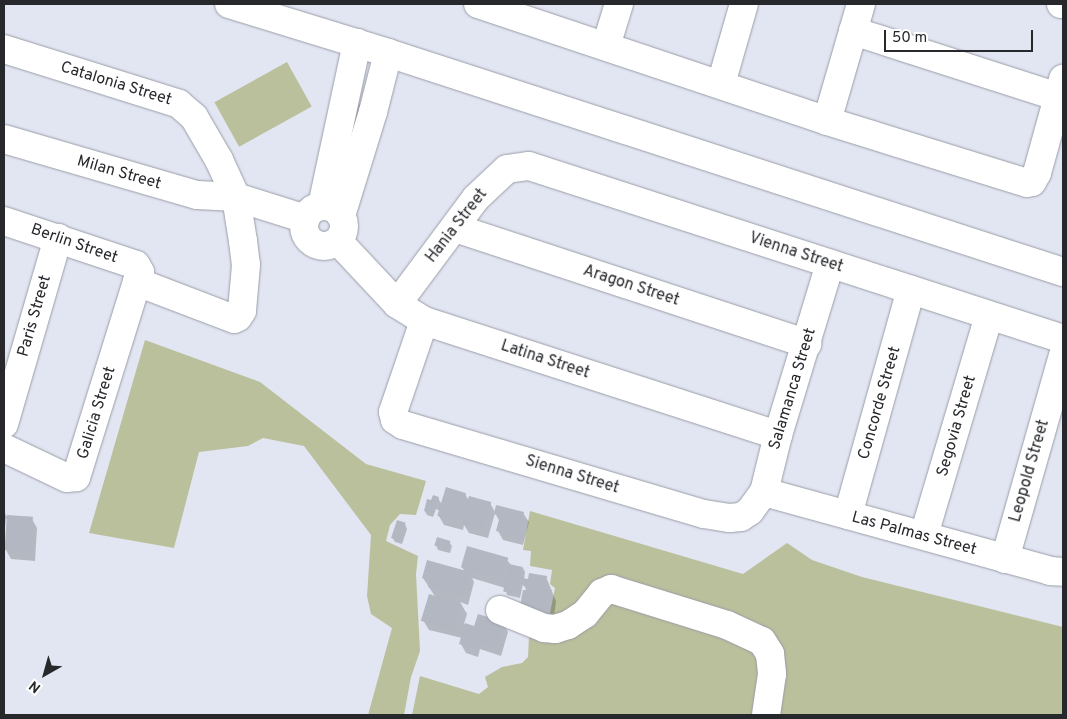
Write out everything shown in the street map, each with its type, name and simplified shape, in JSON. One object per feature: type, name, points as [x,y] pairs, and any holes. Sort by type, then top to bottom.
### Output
[{"type":"street","points":[[229,4],[357,43],[1063,272]]},
{"type":"street","points":[[606,46],[619,4]]},
{"type":"street","points":[[721,84],[744,4]]},
{"type":"street","points":[[827,120],[860,4]]},
{"type":"street","points":[[490,6],[827,120],[1027,183],[1032,182],[1037,173],[1061,88],[853,31]]},
{"type":"street","points":[[327,221],[340,127],[357,43]]},
{"type":"street","name":"Catalonia Street","points":[[4,49],[179,104],[188,110],[219,160],[236,197],[246,266],[242,311],[238,317]]},
{"type":"street","points":[[327,221],[366,133],[388,53]]},
{"type":"street","points":[[349,80],[379,88]]},
{"type":"street","points":[[340,127],[366,133]]},
{"type":"street","name":"Milan Street","points":[[4,139],[197,196],[236,197],[327,221]]},
{"type":"street","name":"Hania Street","points":[[397,304],[476,198],[508,169],[528,166]]},
{"type":"street","name":"Vienna Street","points":[[528,166],[1063,339]]},
{"type":"street","name":"Berlin Street","points":[[4,221],[136,265],[139,277],[234,319],[238,317]]},
{"type":"street","name":"Latina Street","points":[[327,221],[397,304],[424,321],[778,435]]},
{"type":"street","name":"Aragon Street","points":[[455,228],[807,344]]},
{"type":"street","name":"Paris Street","points":[[4,424],[58,238]]},
{"type":"street","name":"Salamanca Street","points":[[757,502],[830,264]]},
{"type":"street","name":"Galicia Street","points":[[4,448],[67,478],[76,477],[139,277]]},
{"type":"street","name":"Concorde Street","points":[[848,516],[911,290]]},
{"type":"street","name":"Segovia Street","points":[[924,535],[989,316]]},
{"type":"street","name":"Sienna Street","points":[[424,321],[393,412],[395,420],[403,425],[704,514],[730,518],[741,517],[757,502]]},
{"type":"street","name":"Leopold Street","points":[[1004,559],[1063,355]]},
{"type":"street","name":"Las Palmas Street","points":[[757,502],[848,516],[924,535],[1050,572],[1063,572]]},
{"type":"street","points":[[500,610],[544,628],[555,629],[568,625],[585,614],[602,594],[611,589],[653,600],[750,634],[762,641],[770,654],[772,674],[766,715]]},
{"type":"green space","points":[[287,62],[312,107],[239,147],[214,102]]},
{"type":"green space","points":[[145,340],[260,382],[366,464],[426,481],[416,515],[400,514],[390,525],[386,541],[418,556],[416,574],[420,651],[411,677],[404,715],[368,715],[392,628],[371,614],[367,596],[371,535],[304,446],[263,438],[248,446],[199,452],[174,548],[89,533]]},
{"type":"green space","points":[[530,511],[743,574],[787,543],[812,560],[862,577],[1063,627],[1063,715],[412,715],[420,676],[479,694],[488,687],[485,677],[502,667],[522,663],[528,657],[529,636],[550,613],[555,588],[550,584],[552,570],[530,566],[531,551],[523,550]]},
{"type":"building","points":[[446,487],[466,493],[457,522],[437,516]]},
{"type":"building","points":[[433,495],[439,497],[436,507],[433,506],[431,513],[424,511],[427,499],[431,500]]},
{"type":"building","points":[[469,496],[491,502],[484,530],[461,524]]},
{"type":"building","points":[[496,505],[524,512],[518,537],[496,531],[500,516],[494,514]]},
{"type":"building","points":[[7,515],[33,517],[30,552],[5,550]]},
{"type":"building","points":[[397,520],[406,523],[400,541],[391,538]]},
{"type":"building","points":[[437,537],[450,541],[448,550],[434,546]]},
{"type":"building","points":[[467,546],[508,558],[502,579],[461,567]]},
{"type":"building","points":[[427,560],[470,572],[463,596],[428,587],[430,580],[422,578]]},
{"type":"building","points":[[509,564],[523,567],[517,594],[503,591]]},
{"type":"building","points":[[529,573],[547,576],[545,589],[552,590],[549,609],[520,606],[523,590],[526,590],[526,586],[522,585],[522,578],[528,579]]},
{"type":"building","points":[[429,594],[462,604],[453,631],[421,621]]},
{"type":"building","points":[[478,614],[504,622],[496,647],[475,641],[473,648],[459,644],[465,623],[474,626]]}]
